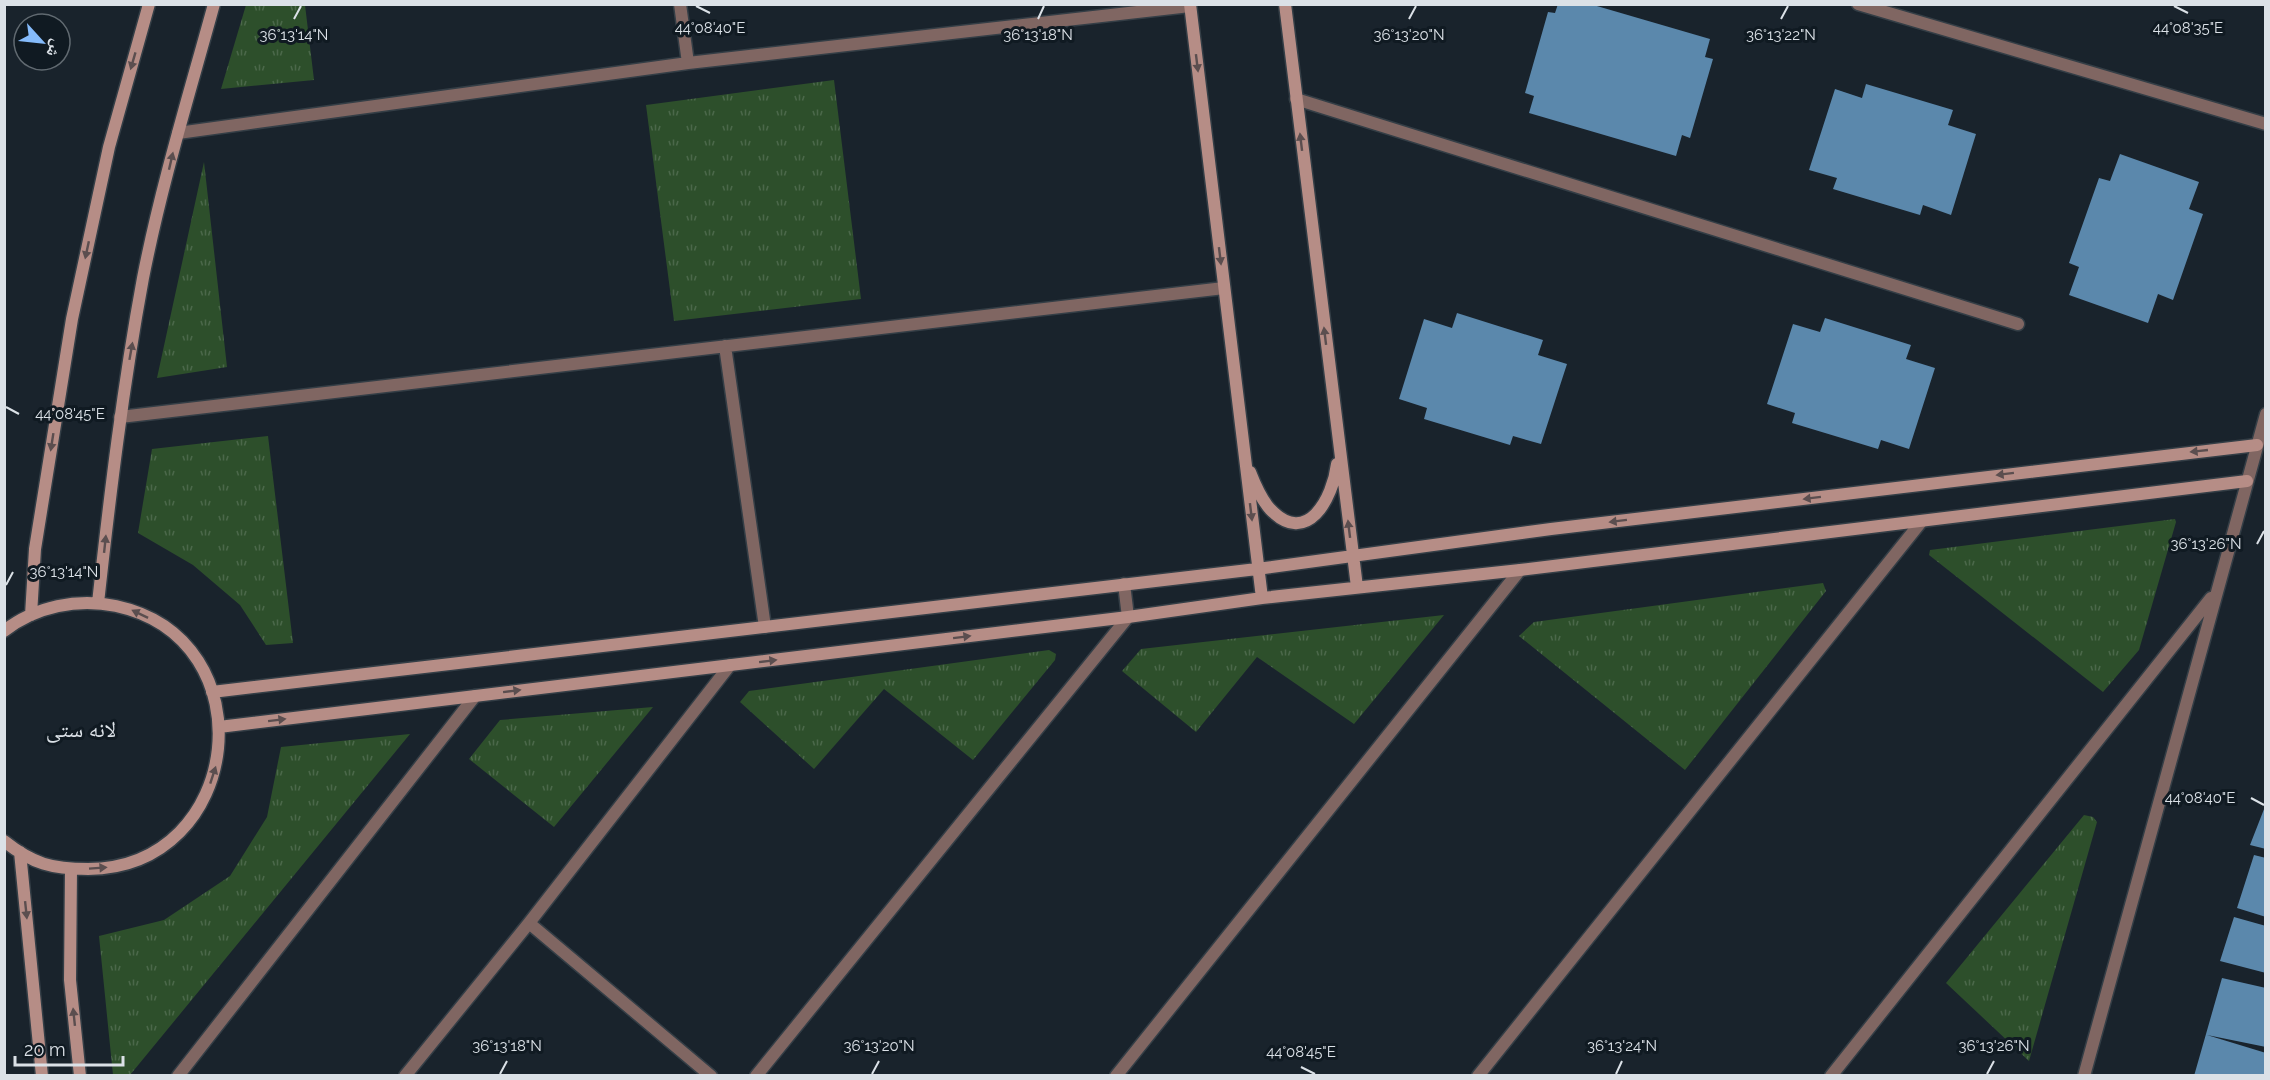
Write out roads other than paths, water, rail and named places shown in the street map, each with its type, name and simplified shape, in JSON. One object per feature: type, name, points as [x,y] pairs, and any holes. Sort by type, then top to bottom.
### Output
[{"type":"street","points":[[31,615],[35,549],[72,319],[109,147],[149,4]]},
{"type":"street","points":[[98,603],[120,417],[144,276],[177,133],[214,4]]},
{"type":"street","points":[[680,4],[688,63]]},
{"type":"street","points":[[1285,4],[1357,587]]},
{"type":"street","points":[[1858,4],[2265,124]]},
{"type":"street","points":[[177,133],[688,63],[1190,5],[1262,598]]},
{"type":"street","points":[[1296,99],[2018,324]]},
{"type":"street","points":[[120,417],[1224,288]]},
{"type":"street","points":[[725,346],[765,627]]},
{"type":"street","points":[[2084,1076],[2265,414]]},
{"type":"street","points":[[212,692],[1352,557],[1563,528],[2257,445]]},
{"type":"street","points":[[1244,457],[1253,480],[1270,510],[1291,522],[1303,523],[1319,512],[1332,491],[1339,448]]},
{"type":"street","points":[[219,728],[1128,617],[1262,598],[1520,570],[2247,481]]},
{"type":"street","points":[[1478,1076],[1921,522]]},
{"type":"street","points":[[1116,1076],[1520,570]]},
{"type":"street","points":[[756,1076],[1128,617],[1124,584]]},
{"type":"street","points":[[1831,1076],[2216,593]]},
{"type":"street","points":[[4,631],[31,615],[64,604],[98,603],[132,610],[162,625],[187,647],[206,676],[217,708],[220,740],[215,771],[204,800],[185,826],[161,847],[133,861],[103,869],[46,866],[4,841]]},
{"type":"street","points":[[405,1076],[529,924],[730,665]]},
{"type":"street","points":[[178,1076],[475,696]]},
{"type":"street","points":[[20,852],[42,1076]]},
{"type":"street","points":[[71,869],[70,980],[80,1076]]},
{"type":"street","points":[[529,924],[711,1076]]},
{"type":"district","name":"لانه‌ ستی","points":[[81,729]]}]
